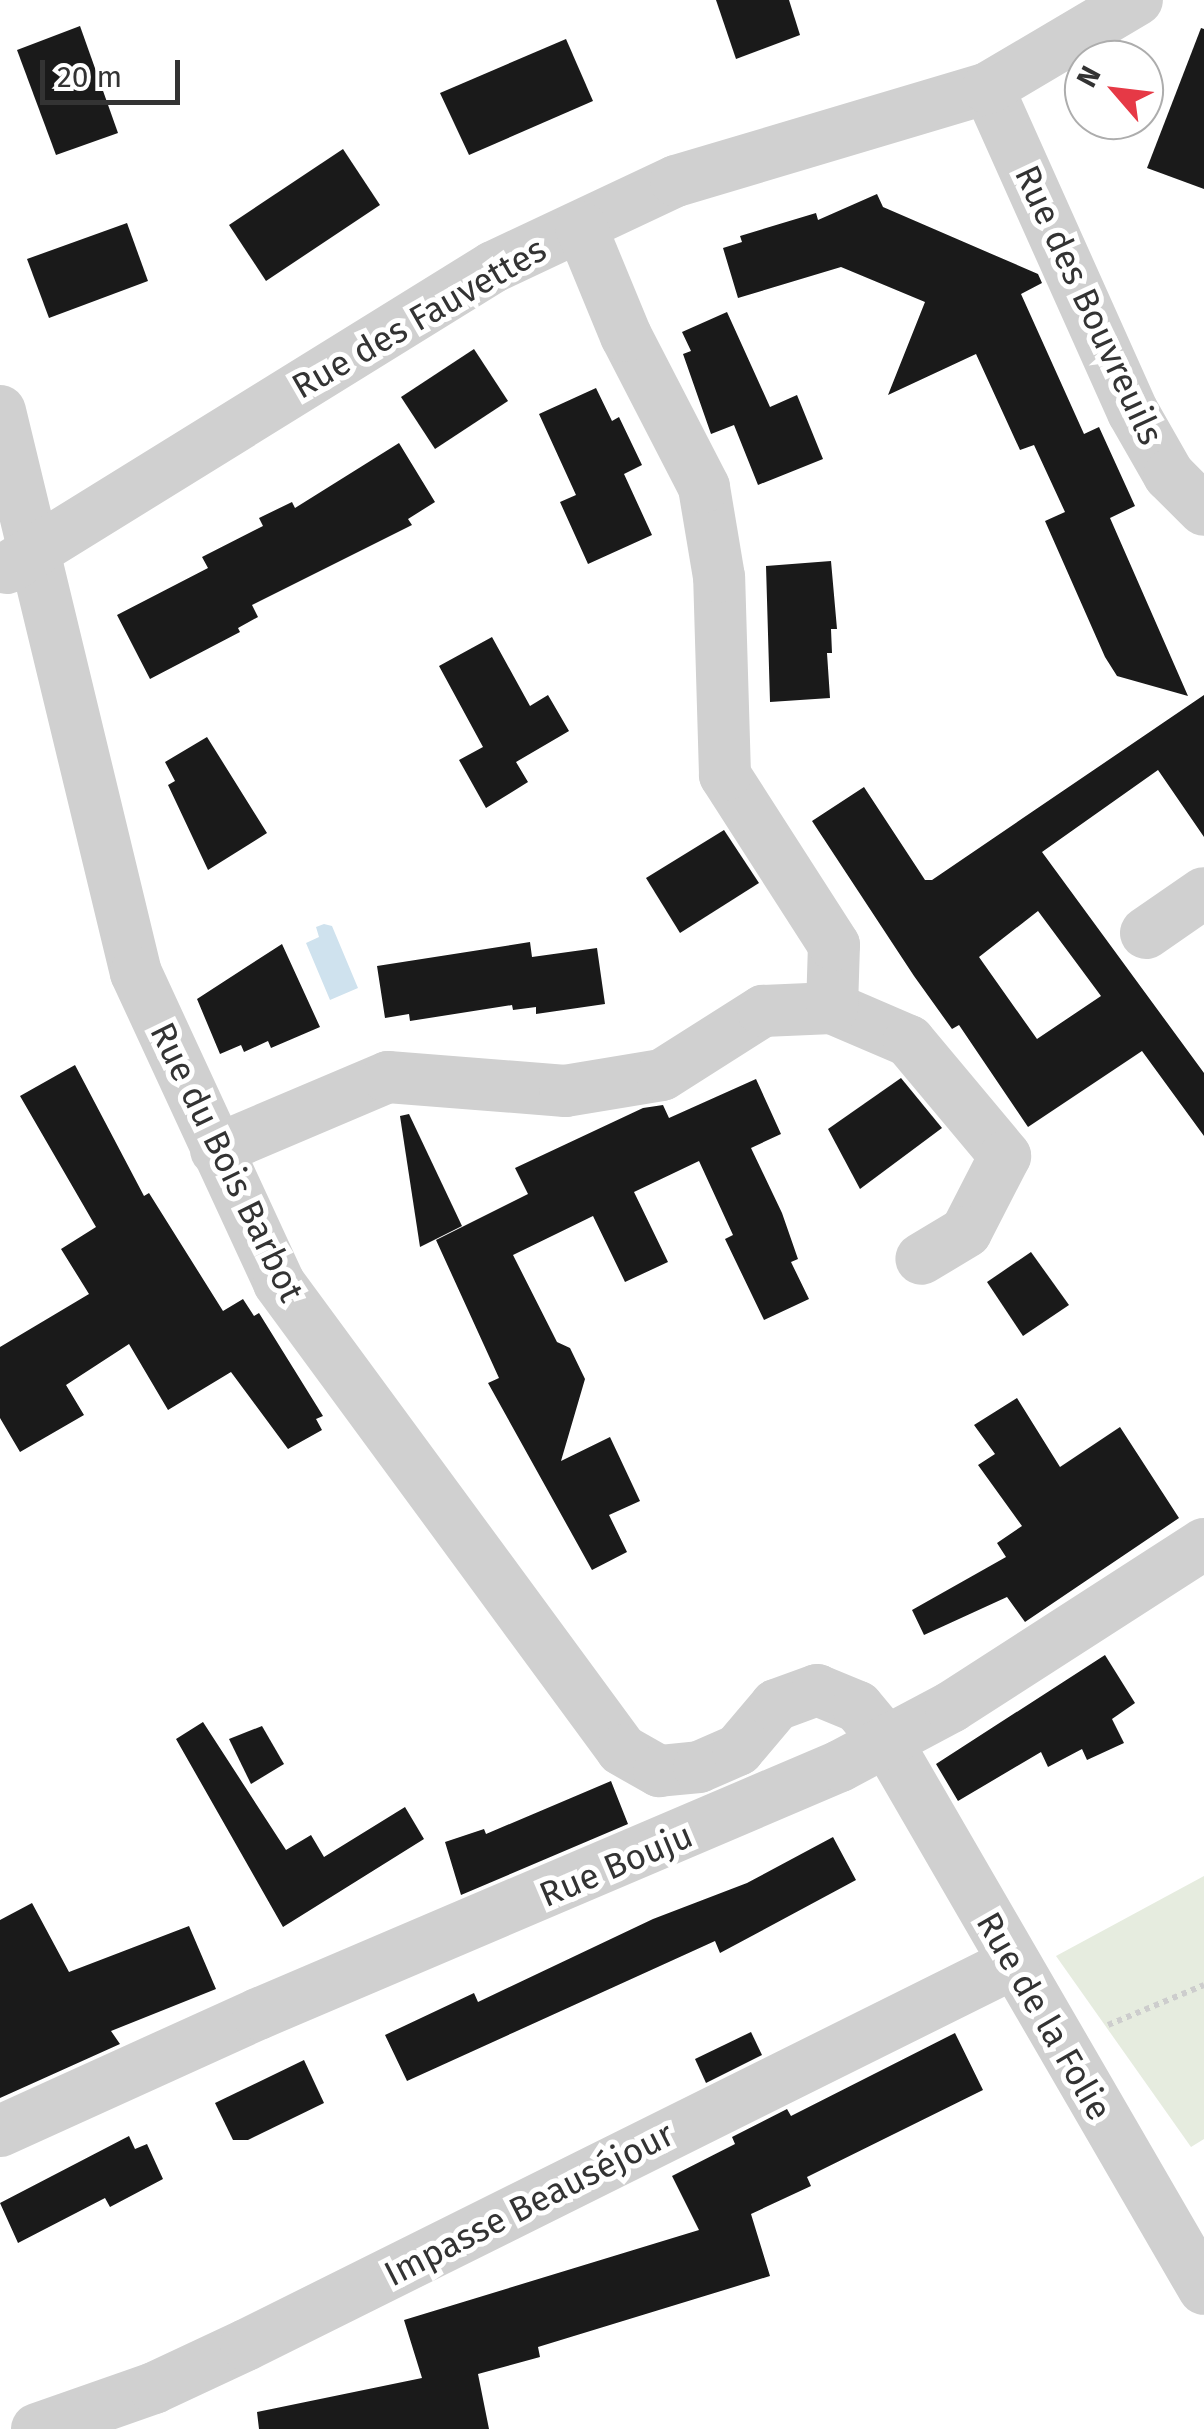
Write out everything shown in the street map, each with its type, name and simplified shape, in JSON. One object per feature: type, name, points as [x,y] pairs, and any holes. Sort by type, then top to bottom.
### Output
[{"type":"street","name":"Rue des Fauvettes","points":[[15,561],[493,267],[676,181],[988,88],[1137,0]]},
{"type":"street","name":"Rue des Bouvreuils","points":[[988,88],[1133,412],[1169,475],[1204,510]]},
{"type":"street","points":[[581,227],[626,336],[704,487],[719,576],[725,774],[834,945],[832,1008]]},
{"type":"street","name":"Rue du Bois Barbot","points":[[0,411],[15,561],[136,973],[279,1283],[622,1750],[659,1771],[699,1767],[738,1750],[776,1705],[817,1690],[858,1707],[887,1742]]},
{"type":"street","points":[[1146,933],[1204,893]]},
{"type":"street","points":[[216,1150],[388,1078],[584,1088],[662,1075],[763,1012],[832,1008],[909,1041],[1005,1156],[966,1232],[921,1259]]},
{"type":"street","name":"Rue Bouju","points":[[0,2131],[887,1742],[1204,1544]]},
{"type":"street","name":"Rue de la Folie","points":[[887,1742],[1060,2046],[1204,2288]]},
{"type":"street","name":"Impasse Beauséjour","points":[[37,2429],[154,2388],[246,2345],[1014,1963]]},
{"type":"path","points":[[1060,2046],[1204,1985]]},
{"type":"shaded area","points":[[1204,1876],[1204,2139],[1191,2147],[1056,1956]]},
{"type":"water","points":[[332,926],[358,988],[330,1000],[306,943],[319,937],[316,927]]},
{"type":"building","points":[[716,0],[789,0],[800,35],[736,59]]},
{"type":"building","points":[[80,26],[118,133],[56,155],[17,50]]},
{"type":"building","points":[[1201,28],[1204,29],[1204,189],[1147,168],[1158,140],[1164,140],[1164,124]]},
{"type":"building","points":[[566,39],[593,101],[469,155],[440,93]]},
{"type":"building","points":[[343,149],[380,205],[266,281],[229,225]]},
{"type":"building","points":[[877,194],[883,207],[1038,274],[1042,283],[1021,294],[1084,434],[1099,427],[1135,506],[1110,518],[1188,696],[1117,676],[1105,657],[1045,521],[1065,512],[1034,445],[1020,450],[976,354],[888,395],[925,302],[841,267],[738,298],[723,248],[742,242],[740,236],[816,213],[818,220]]},
{"type":"building","points":[[127,223],[148,281],[49,318],[27,259]]},
{"type":"building","points":[[727,312],[770,407],[797,395],[823,459],[758,485],[734,425],[711,434],[683,354],[691,351],[682,332]]},
{"type":"building","points":[[474,349],[508,401],[435,449],[401,397]]},
{"type":"building","points":[[596,388],[612,421],[619,417],[642,465],[624,474],[652,535],[588,564],[560,502],[576,495],[539,414]]},
{"type":"building","points":[[399,443],[435,502],[408,519],[412,525],[252,605],[258,617],[238,628],[240,632],[150,679],[117,615],[208,568],[202,557],[263,526],[259,518],[292,502],[295,508]]},
{"type":"building","points":[[831,561],[837,629],[831,629],[832,653],[827,653],[830,698],[770,702],[766,566]]},
{"type":"building","points":[[492,637],[530,706],[548,695],[569,731],[516,762],[528,782],[486,808],[459,760],[483,747],[439,666]]},
{"type":"building","points":[[1204,695],[1204,837],[1158,770],[1042,852],[1204,1073],[1204,1136],[1142,1051],[1028,1127],[959,1025],[952,1029],[914,976],[812,821],[864,787],[925,880],[932,880]],"holes":[[[1038,911],[1101,996],[1037,1039],[979,957]]]},
{"type":"building","points":[[207,737],[267,833],[208,870],[168,785],[175,781],[165,762]]},
{"type":"building","points":[[724,830],[759,883],[680,933],[646,878]]},
{"type":"building","points":[[530,942],[532,957],[597,948],[605,1004],[536,1014],[536,1007],[513,1010],[512,1005],[410,1021],[409,1014],[385,1018],[377,966]]},
{"type":"building","points":[[282,944],[320,1027],[271,1048],[268,1041],[244,1052],[241,1045],[220,1054],[197,999]]},
{"type":"building","points":[[75,1065],[144,1196],[149,1193],[223,1311],[243,1299],[254,1316],[259,1313],[323,1416],[316,1419],[322,1430],[288,1449],[231,1372],[168,1410],[129,1344],[66,1385],[84,1415],[20,1452],[0,1418],[0,1347],[89,1294],[61,1249],[96,1227],[20,1096]]},
{"type":"building","points":[[901,1078],[942,1128],[860,1189],[828,1129]]},
{"type":"building","points":[[756,1079],[781,1134],[751,1148],[782,1213],[798,1259],[791,1262],[809,1299],[764,1320],[725,1239],[733,1235],[699,1161],[634,1192],[668,1262],[625,1282],[593,1216],[513,1255],[557,1342],[570,1348],[585,1379],[561,1461],[610,1437],[640,1501],[609,1515],[627,1552],[592,1570],[488,1383],[499,1378],[436,1240],[528,1194],[515,1168],[643,1108],[663,1105],[669,1118]]},
{"type":"building","points":[[409,1114],[462,1226],[420,1247],[400,1116]]},
{"type":"building","points":[[1031,1252],[1069,1305],[1023,1336],[987,1282]]},
{"type":"building","points":[[1017,1398],[1060,1467],[1120,1427],[1179,1518],[1025,1622],[1007,1597],[924,1635],[912,1610],[1006,1557],[997,1543],[1022,1526],[978,1465],[995,1454],[974,1425]]},
{"type":"building","points":[[1105,1655],[1135,1703],[1112,1719],[1124,1743],[1087,1760],[1082,1749],[1048,1767],[1041,1752],[958,1801],[936,1764]]},
{"type":"building","points":[[203,1722],[286,1850],[311,1835],[324,1857],[405,1807],[424,1839],[283,1927],[176,1739]]},
{"type":"building","points":[[262,1726],[284,1764],[251,1784],[229,1739]]},
{"type":"building","points":[[611,1781],[628,1824],[461,1895],[445,1842],[484,1829],[486,1834]]},
{"type":"building","points":[[833,1837],[856,1880],[720,1953],[715,1941],[407,2081],[385,2035],[474,1993],[478,2002],[653,1919],[747,1883]]},
{"type":"building","points":[[32,1903],[69,1972],[189,1926],[216,1989],[111,2031],[120,2044],[0,2098],[0,1920]]},
{"type":"building","points":[[751,2032],[762,2055],[706,2083],[695,2059]]},
{"type":"building","points":[[955,2033],[983,2090],[807,2177],[811,2186],[751,2214],[770,2276],[538,2347],[540,2357],[478,2374],[489,2429],[259,2429],[257,2412],[422,2378],[404,2320],[699,2230],[672,2176],[735,2144],[732,2137],[787,2109],[791,2116]]},
{"type":"building","points":[[304,2060],[324,2103],[248,2140],[233,2140],[215,2103]]},
{"type":"building","points":[[129,2136],[135,2149],[147,2144],[163,2179],[110,2207],[105,2198],[18,2243],[0,2203]]}]
